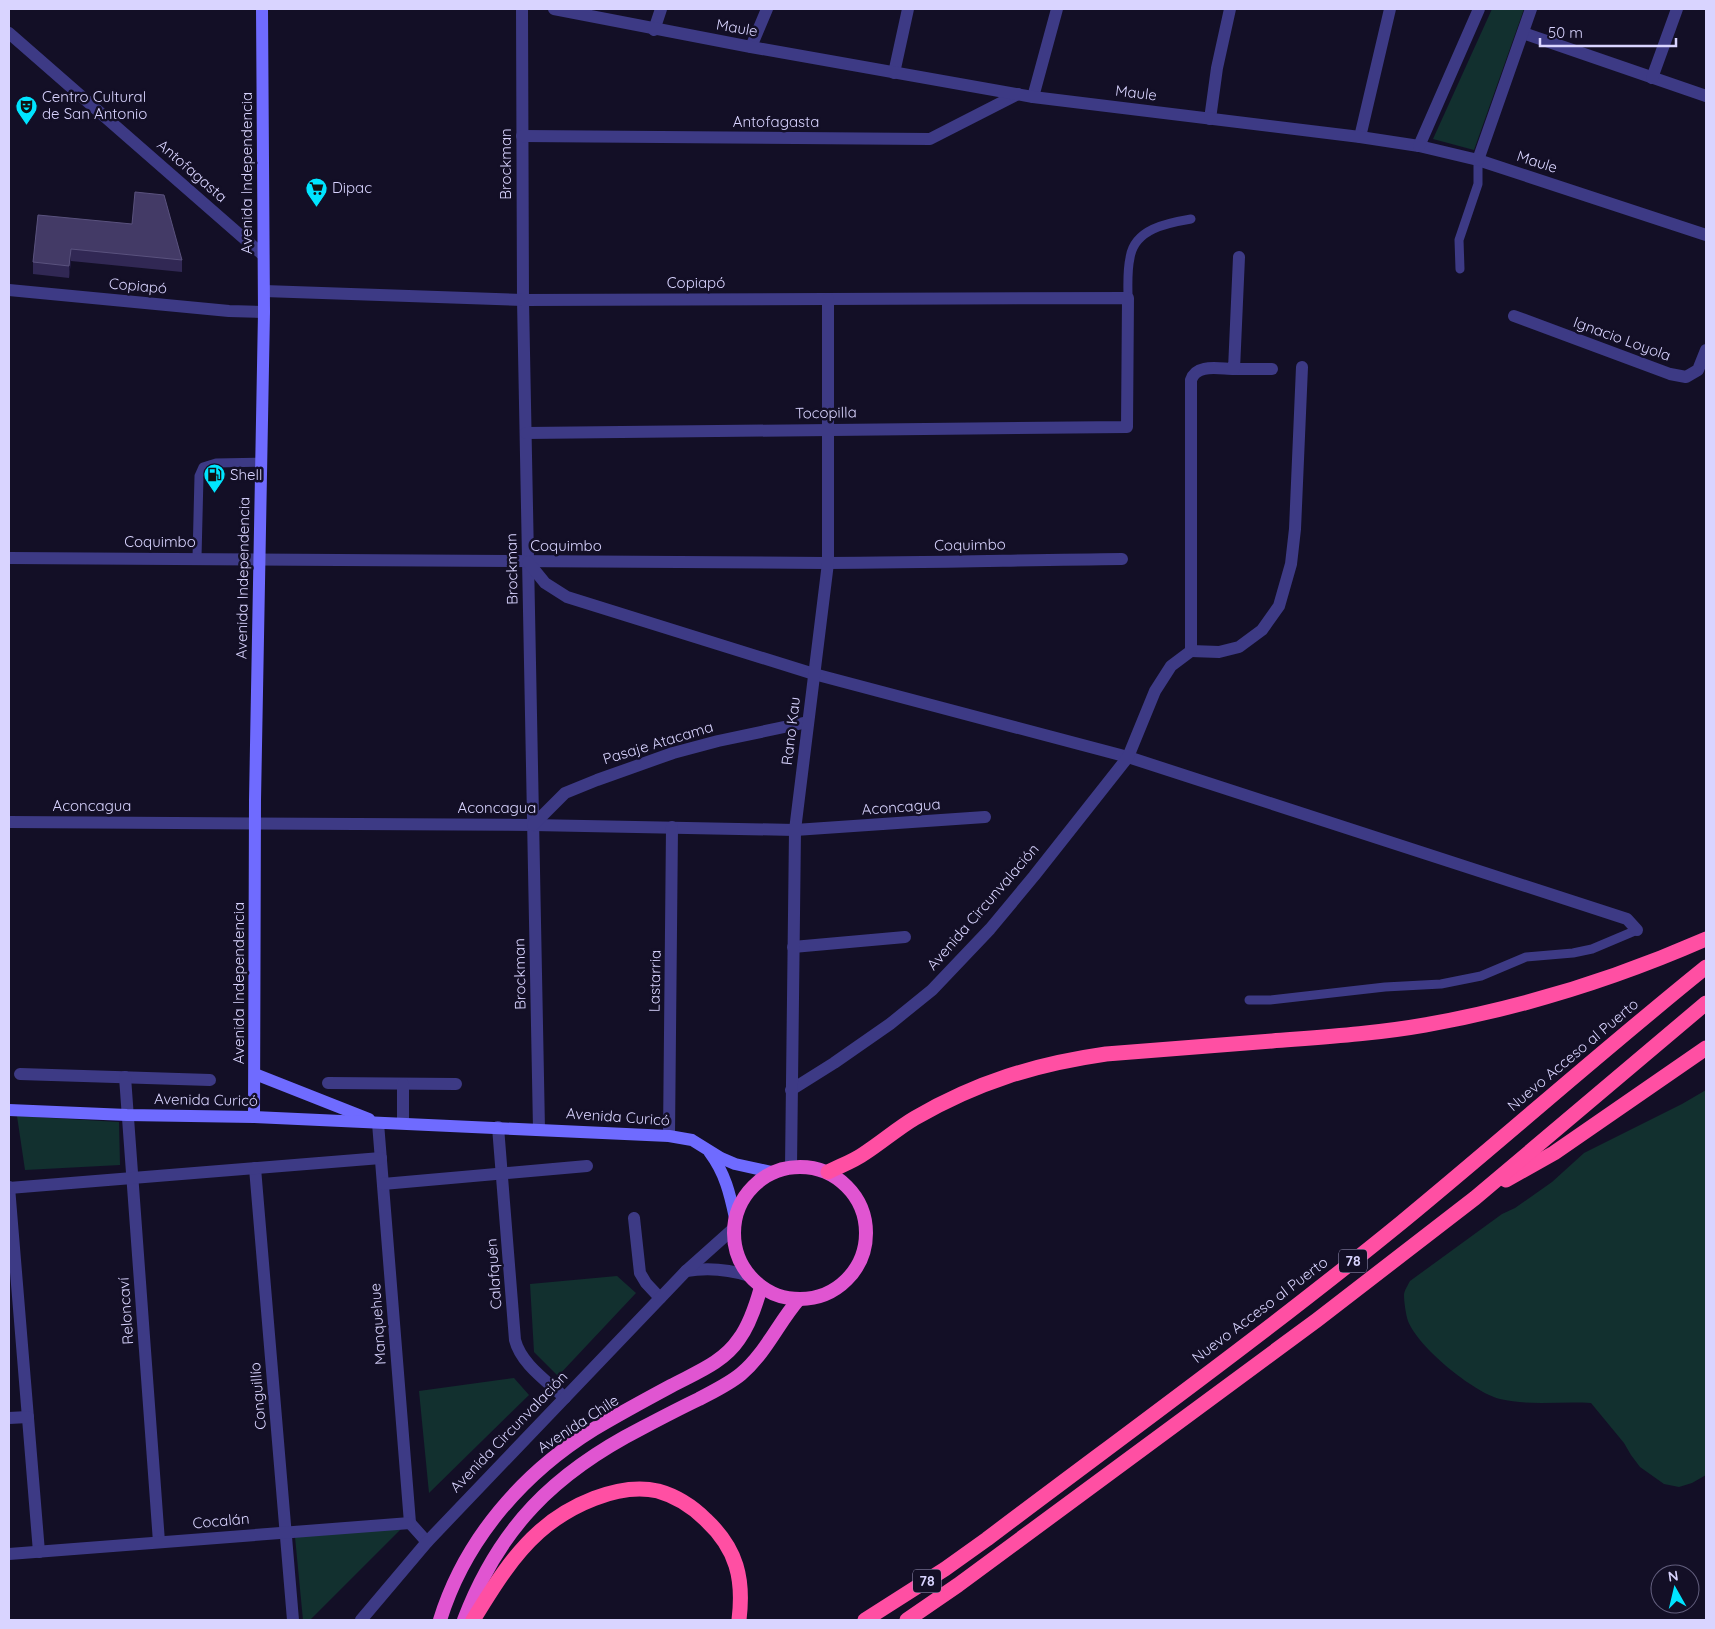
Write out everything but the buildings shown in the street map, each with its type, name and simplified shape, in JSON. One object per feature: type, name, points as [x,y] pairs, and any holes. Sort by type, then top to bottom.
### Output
[{"type":"highway","points":[[828,1172],[864,1154],[913,1119],[941,1104],[1000,1078],[1034,1067],[1106,1054],[1343,1036],[1425,1025],[1476,1015],[1575,988],[1650,962],[1706,939]]},
{"type":"highway","name":"Nuevo Acceso al Puerto","points":[[865,1620],[945,1569],[987,1539],[1302,1301],[1401,1222],[1706,967]]},
{"type":"highway","name":"78","points":[[907,1620],[958,1585],[1317,1320],[1475,1198],[1706,1003]]},
{"type":"highway","points":[[1475,1198],[1554,1153],[1706,1048]]},
{"type":"highway","points":[[790,1167],[816,1168],[828,1172],[852,1190],[860,1203],[865,1217],[867,1232],[866,1247],[860,1261],[842,1285],[829,1293],[814,1298],[799,1299],[773,1294],[761,1287],[750,1276],[742,1266],[737,1254],[734,1224],[740,1204],[748,1191],[759,1180],[772,1172],[790,1167]]},
{"type":"highway","name":"Avenida Chile","points":[[440,1620],[452,1590],[474,1546],[486,1527],[516,1491],[536,1472],[595,1428],[706,1368],[728,1353],[739,1340],[747,1325],[761,1287]]},
{"type":"highway","points":[[464,1620],[479,1583],[508,1534],[537,1501],[554,1485],[592,1457],[716,1390],[740,1374],[753,1363],[765,1348],[788,1312],[799,1299]]},
{"type":"highway","points":[[473,1620],[509,1566],[538,1532],[560,1516],[587,1501],[606,1494],[631,1490],[657,1491],[679,1500],[697,1512],[715,1528],[730,1549],[738,1573],[742,1598],[739,1620]]},
{"type":"main road","name":"Avenida Independencia","points":[[254,1117],[255,823],[264,312],[262,9]]},
{"type":"main road","points":[[255,1074],[378,1123]]},
{"type":"main road","name":"Avenida Curicó","points":[[9,1110],[128,1115],[254,1117],[669,1136],[692,1140],[708,1151],[734,1164],[772,1172]]},
{"type":"main road","name":"Avenida Curicó","points":[[708,1151],[726,1181],[734,1224]]},
{"type":"street","name":"Brockman","points":[[522,9],[523,300],[539,1129]]},
{"type":"street","name":"Maule","points":[[554,9],[751,48],[1033,97],[1419,146],[1478,160],[1706,235]]},
{"type":"street","points":[[654,30],[661,9]]},
{"type":"street","points":[[751,48],[767,9]]},
{"type":"street","points":[[894,73],[908,9]]},
{"type":"street","points":[[1033,97],[1057,9]]},
{"type":"street","points":[[1210,119],[1217,68],[1230,9]]},
{"type":"street","points":[[1360,137],[1390,9]]},
{"type":"street","points":[[1419,146],[1479,9]]},
{"type":"street","points":[[1478,160],[1532,9]]},
{"type":"street","points":[[1652,78],[1677,9]]},
{"type":"street","name":"Antofagasta","points":[[9,33],[263,255]]},
{"type":"street","points":[[1523,33],[1706,96]]},
{"type":"street","name":"Antofagasta","points":[[522,136],[930,139],[1018,94]]},
{"type":"street","points":[[1234,369],[1239,257]]},
{"type":"street","name":"Copiapó","points":[[9,290],[229,311],[264,312]]},
{"type":"street","name":"Copiapó","points":[[264,291],[523,300],[1128,298]]},
{"type":"street","name":"Tocopilla","points":[[526,433],[1127,427],[1128,298]]},
{"type":"street","name":"Rano Kau","points":[[790,1167],[795,830],[828,563],[828,299]]},
{"type":"street","name":"Ignacio Loyola","points":[[1514,316],[1670,374],[1686,377],[1698,370],[1706,350]]},
{"type":"street","points":[[1272,370],[1200,369],[1193,373],[1191,380],[1191,651],[1220,652],[1239,647],[1262,630],[1279,606],[1291,564],[1295,529],[1302,367]]},
{"type":"street","name":"Coquimbo","points":[[9,558],[260,558],[528,562],[828,563],[1122,559]]},
{"type":"street","points":[[528,562],[545,583],[567,596],[814,674],[1128,757],[1626,919],[1636,930]]},
{"type":"street","name":"Avenida Circunvalación","points":[[792,1090],[890,1024],[932,990],[990,929],[1128,757],[1155,691],[1171,666],[1191,651]]},
{"type":"street","name":"Pasaje Atacama","points":[[533,825],[565,793],[597,780],[673,753],[762,731],[808,722]]},
{"type":"street","name":"Aconcagua","points":[[9,822],[533,825],[795,830],[985,818]]},
{"type":"street","name":"Lastarria","points":[[669,1136],[672,827]]},
{"type":"street","points":[[793,947],[905,937]]},
{"type":"street","name":"Avenida Curicó","points":[[20,1074],[210,1080]]},
{"type":"street","name":"Reloncaví","points":[[125,1077],[159,1542]]},
{"type":"street","points":[[328,1083],[456,1084]]},
{"type":"street","points":[[403,1084],[403,1123]]},
{"type":"street","name":"Manquehue","points":[[378,1123],[410,1523]]},
{"type":"street","name":"Calafquén","points":[[498,1127],[517,1350],[525,1361],[565,1398]]},
{"type":"street","points":[[39,1552],[12,1260],[9,1187],[381,1158]]},
{"type":"street","points":[[383,1184],[587,1166]]},
{"type":"street","name":"Conguillío","points":[[255,1168],[293,1620]]},
{"type":"street","points":[[634,1218],[640,1273],[646,1283],[660,1298]]},
{"type":"street","name":"Avenida Circunvalación","points":[[360,1620],[427,1542],[686,1271],[734,1224]]},
{"type":"street","points":[[686,1271],[703,1268],[718,1269],[750,1276]]},
{"type":"street","points":[[9,1418],[28,1417]]},
{"type":"street","points":[[410,1523],[427,1542]]},
{"type":"street","name":"Cocalán","points":[[9,1554],[410,1523]]},
{"type":"lane","points":[[1460,269],[1459,240],[1478,184],[1478,160]]},
{"type":"lane","points":[[1128,298],[1130,257],[1137,241],[1148,231],[1165,224],[1191,218]]},
{"type":"lane","points":[[197,558],[199,476],[203,468],[216,464],[262,462]]},
{"type":"lane","points":[[1249,1000],[1270,1000],[1385,987],[1442,984],[1480,976],[1526,957],[1573,953],[1592,949],[1636,930]]},
{"type":"green space","points":[[1492,9],[1524,9],[1474,150],[1433,139]]},
{"type":"green space","points":[[1706,1090],[1706,1475],[1692,1483],[1679,1487],[1664,1484],[1640,1467],[1624,1443],[1591,1403],[1511,1401],[1489,1395],[1476,1388],[1434,1355],[1414,1332],[1407,1318],[1404,1295],[1410,1281],[1502,1214],[1515,1208],[1552,1182],[1584,1153]]},
{"type":"green space","points":[[17,1116],[119,1122],[120,1165],[25,1170]]},
{"type":"green space","points":[[617,1276],[636,1293],[558,1376],[534,1352],[530,1284]]},
{"type":"green space","points":[[514,1378],[529,1395],[429,1493],[419,1391]]},
{"type":"green space","points":[[403,1527],[310,1620],[303,1620],[295,1537]]},
{"type":"place","name":"Centro Cultural de San Antonio","points":[[26,125]]},
{"type":"place","name":"Dipac","points":[[316,207]]},
{"type":"place","name":"Shell","points":[[214,494]]}]
